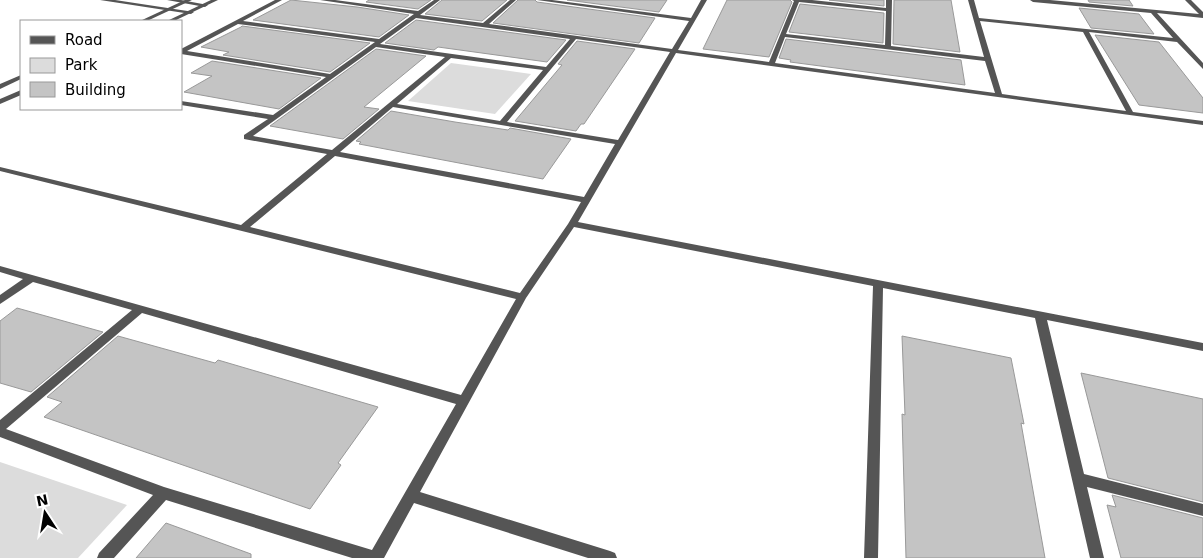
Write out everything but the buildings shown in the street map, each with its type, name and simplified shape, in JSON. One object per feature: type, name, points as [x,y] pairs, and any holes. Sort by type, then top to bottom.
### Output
[{"type":"street","points":[[102,0],[191,12]]},
{"type":"street","points":[[130,4],[139,0]]},
{"type":"street","points":[[170,0],[205,5]]},
{"type":"street","points":[[172,20],[215,0]]},
{"type":"street","points":[[182,51],[279,0]]},
{"type":"street","points":[[323,0],[484,25],[1203,123]]},
{"type":"street","points":[[437,0],[246,137],[586,200]]},
{"type":"street","points":[[484,25],[513,0]]},
{"type":"street","points":[[540,0],[692,20]]},
{"type":"street","points":[[600,8],[606,0]]},
{"type":"street","points":[[0,432],[164,493],[375,558],[522,297],[572,224],[704,0]]},
{"type":"street","points":[[771,64],[796,0],[889,10]]},
{"type":"street","points":[[888,47],[889,0]]},
{"type":"street","points":[[971,0],[998,96]]},
{"type":"street","points":[[1033,0],[1203,16]]},
{"type":"street","points":[[1188,0],[1203,16]]},
{"type":"street","points":[[145,20],[187,1]]},
{"type":"street","points":[[1152,11],[1203,67]]},
{"type":"street","points":[[977,19],[1178,40]]},
{"type":"street","points":[[237,22],[450,56],[548,69]]},
{"type":"street","points":[[1085,30],[1131,114]]},
{"type":"street","points":[[783,35],[988,59]]},
{"type":"street","points":[[502,123],[575,37]]},
{"type":"street","points":[[182,52],[331,76]]},
{"type":"street","points":[[242,229],[450,56]]},
{"type":"street","points":[[0,87],[20,77]]},
{"type":"street","points":[[0,102],[20,92]]},
{"type":"street","points":[[182,103],[272,118]]},
{"type":"street","points":[[391,104],[620,143]]},
{"type":"street","points":[[0,170],[522,297]]},
{"type":"street","points":[[572,224],[1203,347]]},
{"type":"street","points":[[0,269],[463,401]]},
{"type":"street","points":[[0,300],[31,278]]},
{"type":"street","points":[[871,558],[878,284]]},
{"type":"street","points":[[0,426],[140,309]]},
{"type":"street","points":[[1040,315],[1097,558]]},
{"type":"street","points":[[1079,479],[1203,510]]},
{"type":"street","points":[[104,558],[164,493]]},
{"type":"street","points":[[410,496],[610,558]]},
{"type":"green space","points":[[451,63],[531,74],[495,114],[408,101]]},
{"type":"green space","points":[[0,462],[127,505],[78,558],[0,558]]}]
